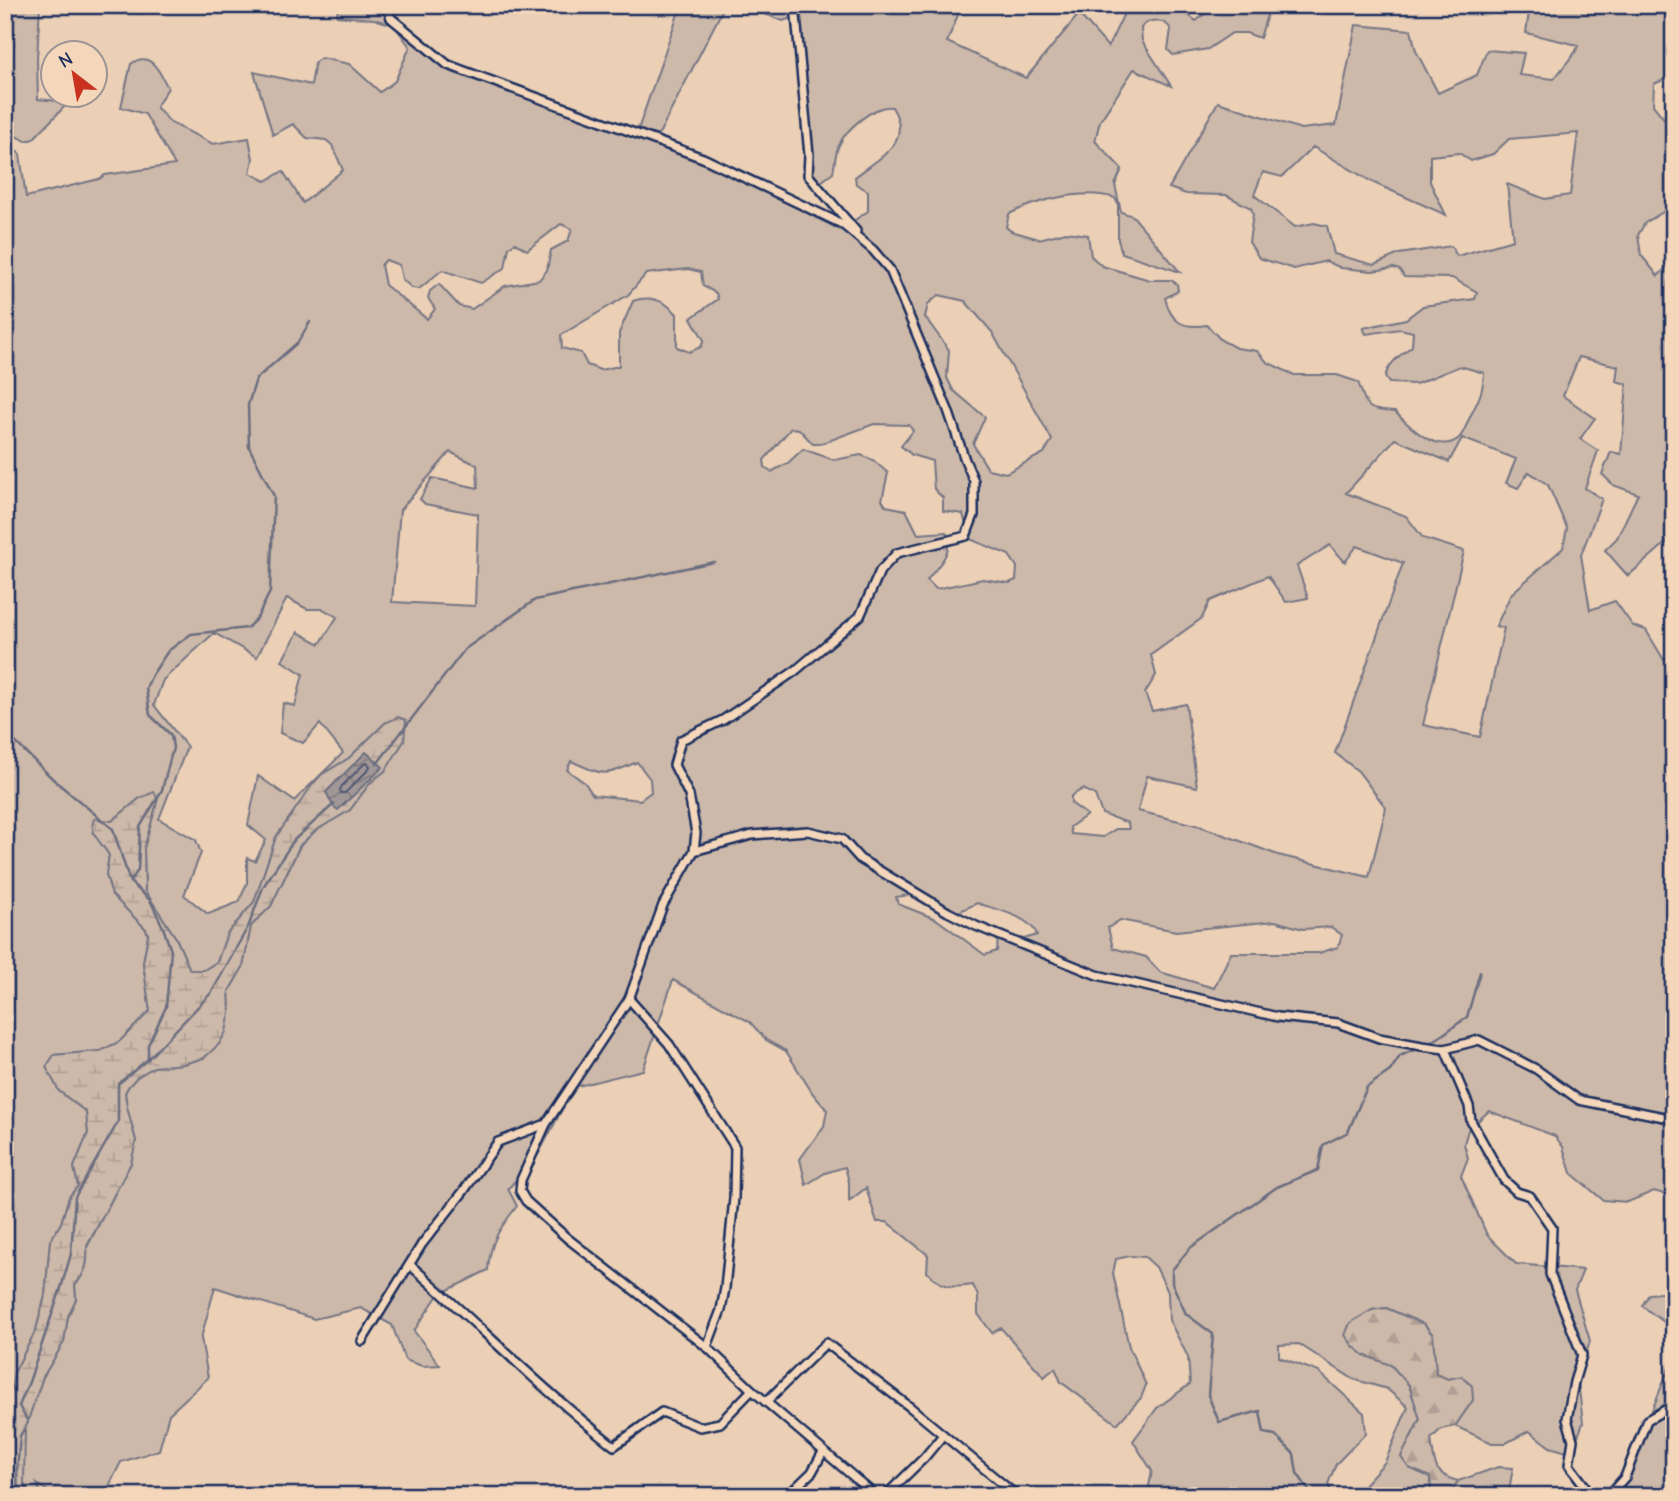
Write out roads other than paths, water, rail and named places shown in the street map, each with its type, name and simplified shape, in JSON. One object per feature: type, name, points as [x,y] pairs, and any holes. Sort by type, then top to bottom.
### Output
[{"type":"street","points":[[382,5],[387,8],[391,18],[448,65],[703,158],[842,224],[873,250]]},
{"type":"street","points":[[795,5],[809,155],[808,175],[890,270],[948,410],[974,481],[974,515],[966,536],[897,553],[880,571],[860,616],[785,678],[723,720],[681,740],[674,765],[689,795],[696,833],[694,851],[663,905],[629,999],[546,1124],[521,1180],[520,1191],[526,1202],[567,1238],[707,1347],[752,1390],[876,1496]]},
{"type":"street","points":[[694,851],[752,835],[808,831],[842,839],[860,859],[948,912],[1097,975],[1278,1017],[1338,1023],[1379,1038],[1420,1045],[1445,1049],[1479,1040],[1536,1069],[1579,1100],[1674,1119]]},
{"type":"street","points":[[629,999],[669,1044],[735,1147],[734,1198],[725,1288],[721,1310],[707,1347]]},
{"type":"street","points":[[1445,1049],[1469,1106],[1471,1121],[1504,1180],[1517,1192],[1530,1196],[1552,1228],[1550,1274],[1582,1355],[1567,1419],[1573,1440],[1569,1465],[1585,1486],[1586,1496]]},
{"type":"street","points":[[362,1341],[422,1244],[498,1142],[546,1124]]},
{"type":"street","points":[[410,1265],[583,1423],[614,1446],[662,1412],[700,1427],[720,1423],[752,1390]]},
{"type":"street","points":[[766,1402],[826,1343],[1017,1496]]},
{"type":"street","points":[[1608,1496],[1625,1477],[1647,1420],[1674,1405]]},
{"type":"street","points":[[886,1496],[943,1436]]},
{"type":"street","points":[[787,1496],[812,1472],[823,1452]]},
{"type":"water","points":[[366,752],[383,767],[338,810],[326,792]]},
{"type":"waterway","points":[[130,882],[138,870],[140,827],[162,790],[173,748],[171,735],[150,715],[146,688],[152,675],[168,651],[191,634],[247,628],[257,618],[270,592],[274,496],[249,447],[248,405],[256,379],[298,342],[310,322]]},
{"type":"waterway","points":[[377,764],[465,649],[535,600],[714,562]]},
{"type":"waterway","points":[[5,732],[55,781],[113,829],[130,882],[150,900],[163,927],[171,951],[166,1007],[148,1045],[148,1059]]},
{"type":"waterway","points":[[18,1496],[20,1436],[28,1422],[19,1406],[71,1254],[75,1197],[118,1122],[118,1084],[148,1059],[212,992],[249,925],[263,887],[294,840],[334,804]]},
{"type":"waterway","points":[[1427,1044],[1467,1017],[1480,972]]},
{"type":"waterway","points":[[1317,1496],[1310,1492],[1297,1473],[1294,1454],[1275,1435],[1264,1433],[1260,1411],[1219,1422],[1208,1395],[1213,1334],[1186,1314],[1172,1283],[1172,1270],[1190,1248],[1277,1187],[1318,1170],[1323,1145],[1348,1132],[1367,1087],[1390,1071],[1400,1056],[1418,1048]]}]
